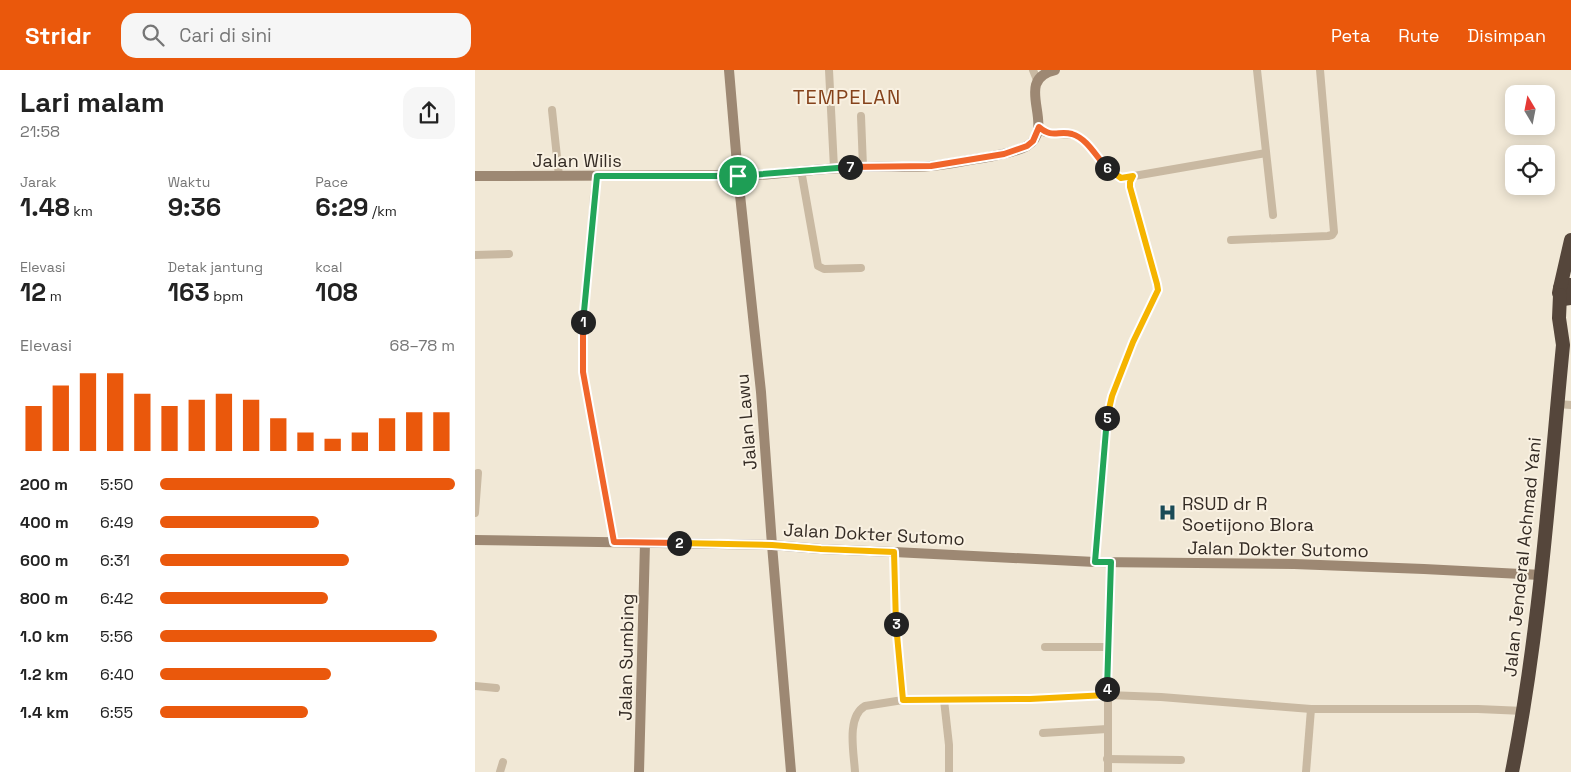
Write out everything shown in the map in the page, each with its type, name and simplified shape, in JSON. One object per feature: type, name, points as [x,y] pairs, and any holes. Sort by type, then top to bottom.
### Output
[{"type":"highway","name":"Jalan Jenderal Achmad Yani","points":[[1512,772],[1524,711],[1564,404],[1563,345],[1559,318],[1565,292],[1571,240]]},
{"type":"highway","name":"Jalan Jenderal Achmad Yani","points":[[1563,345],[1571,323]]},
{"type":"main road","name":"Jalan Lawu","points":[[729,70],[738,176],[761,392],[791,772]]},
{"type":"main road","points":[[1039,127],[1035,75],[1055,70]]},
{"type":"main road","name":"Jalan Wilis","points":[[475,176],[738,176],[834,168],[931,166],[1004,154],[1027,146],[1033,141],[1039,127]]},
{"type":"main road","name":"Jalan Dokter Sutomo","points":[[475,540],[772,545],[1095,562],[1303,565],[1541,575]]},
{"type":"main road","name":"Jalan Sumbing","points":[[639,772],[645,543]]},
{"type":"street","points":[[829,70],[834,168]]},
{"type":"street","points":[[1257,70],[1273,215]]},
{"type":"street","points":[[1231,240],[1328,236],[1335,232],[1320,70]]},
{"type":"street","points":[[552,110],[559,176]]},
{"type":"street","points":[[861,116],[863,167]]},
{"type":"street","points":[[1039,127],[1045,133],[1073,134],[1088,145],[1111,172],[1121,178],[1267,153]]},
{"type":"street","points":[[801,170],[818,266],[824,269],[861,268]]},
{"type":"street","points":[[597,176],[585,296],[583,372],[614,542]]},
{"type":"street","points":[[1095,562],[1105,430],[1109,408],[1136,335],[1158,290],[1130,187],[1133,176]]},
{"type":"street","points":[[475,255],[509,254]]},
{"type":"street","points":[[475,512],[478,473]]},
{"type":"street","points":[[894,552],[896,627],[903,700]]},
{"type":"street","points":[[1108,772],[1107,695],[1111,562]]},
{"type":"street","points":[[1045,647],[1108,647]]},
{"type":"street","points":[[475,686],[496,688]]},
{"type":"street","points":[[855,772],[853,722],[856,715],[865,706],[903,700],[1030,699],[1107,695],[1161,697],[1311,709],[1524,711]]},
{"type":"street","points":[[944,700],[949,745],[949,772]]},
{"type":"street","points":[[1306,772],[1311,709]]},
{"type":"street","points":[[1043,733],[1107,729]]},
{"type":"street","points":[[1107,759],[1181,760]]},
{"type":"street","points":[[501,772],[503,762]]},
{"type":"place","name":"RSUD dr R Soetijono Blora","points":[[1168,513]]},
{"type":"district","name":"TEMPELAN","points":[[847,97]]},
{"type":"route","points":[[1039,127],[1045,133],[1073,134],[1088,145],[1111,172],[1121,178],[1133,176],[1130,187],[1158,290],[1139,327],[1112,396],[1105,430],[1095,562],[1111,562],[1107,695],[1030,699],[903,700],[896,627],[894,552],[772,545],[614,542],[583,372],[585,296],[597,176],[738,176],[779,174],[801,170],[931,166],[1004,154],[1027,146],[1037,135],[1039,127]]}]
